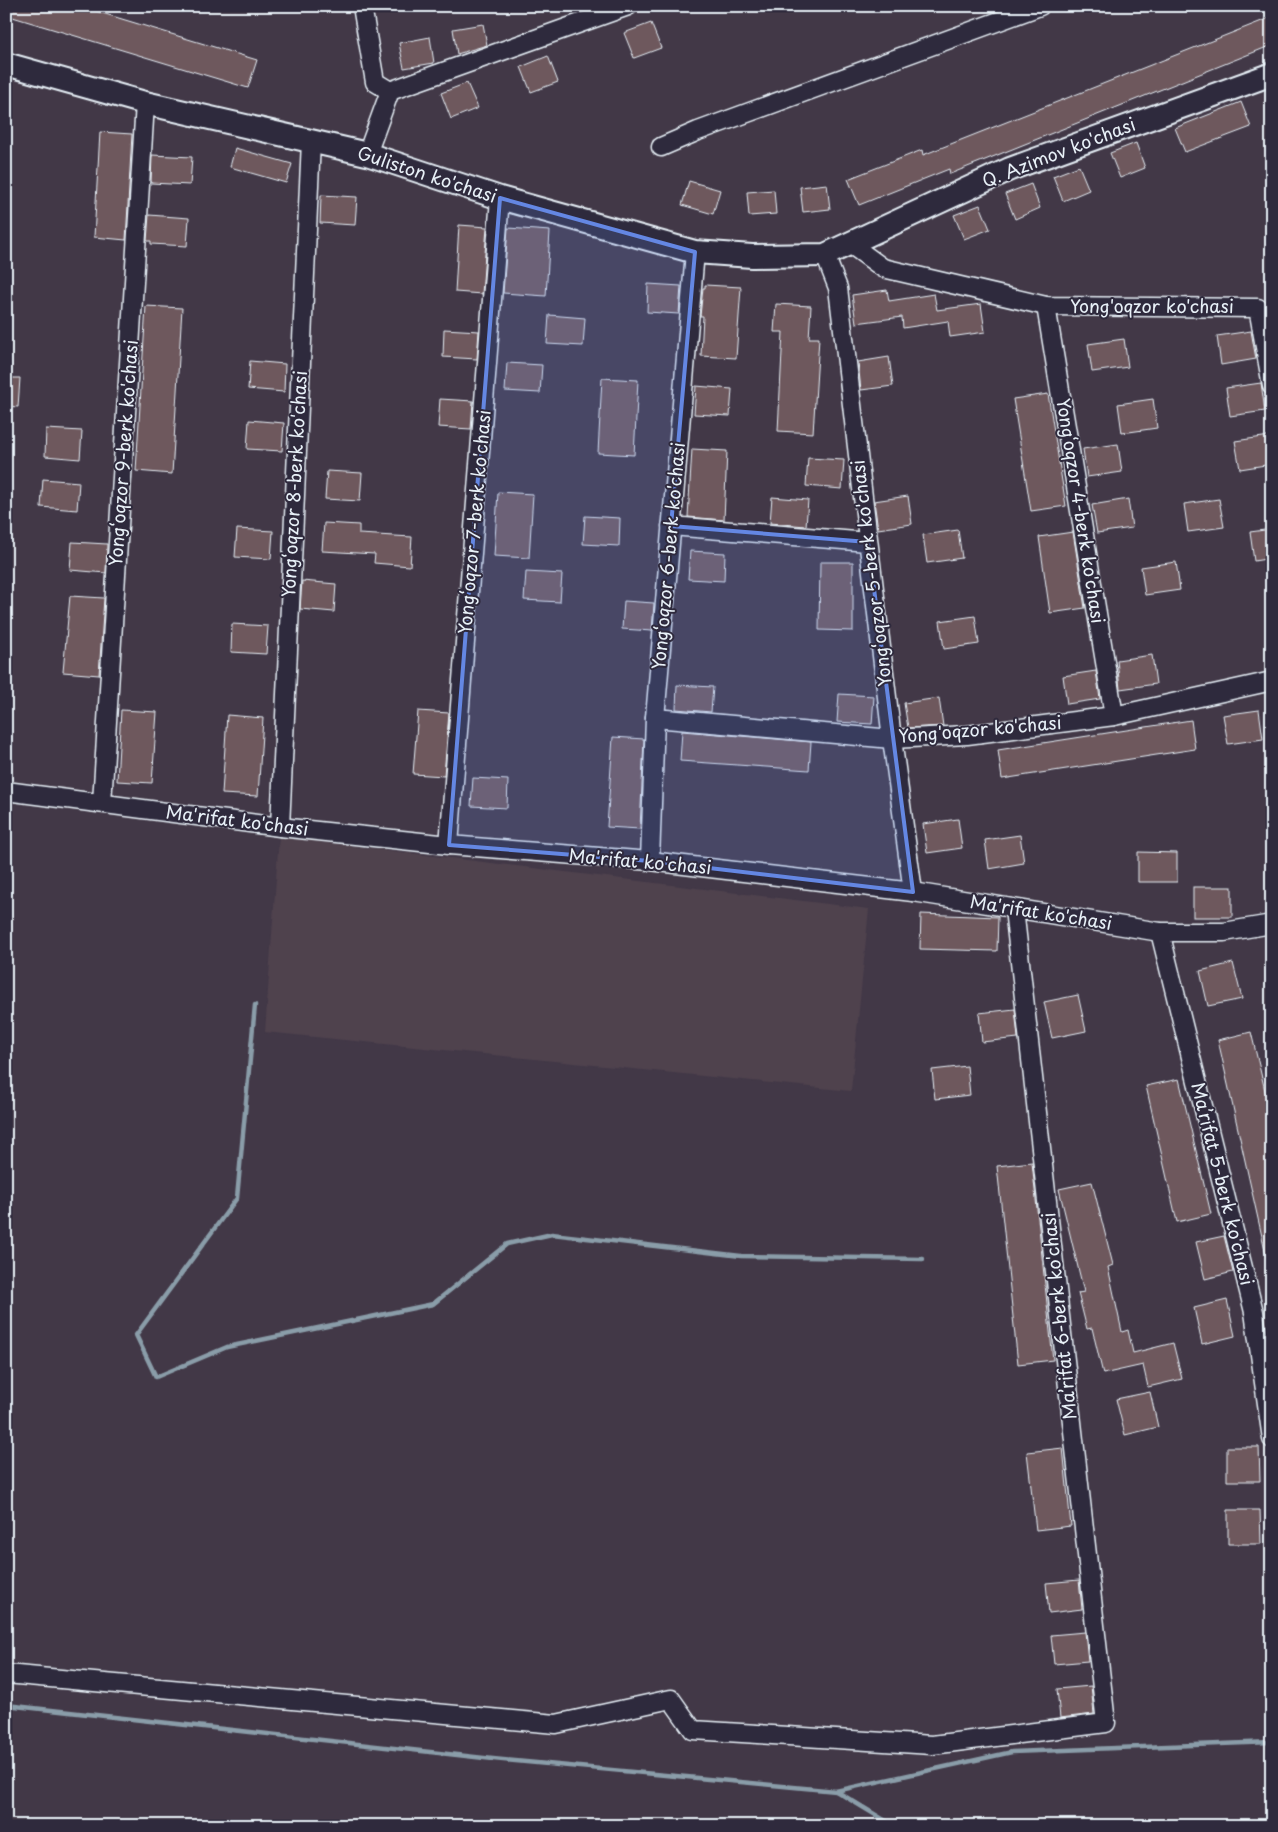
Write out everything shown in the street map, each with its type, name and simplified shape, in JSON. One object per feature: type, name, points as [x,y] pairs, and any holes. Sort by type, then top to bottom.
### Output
[{"type":"main road","name":"Guliston ko'chasi","points":[[6,64],[145,103],[367,154],[500,198],[695,252],[752,256],[825,255],[850,244]]},
{"type":"main road","name":"Q. Azimov ko'chasi","points":[[850,244],[1010,169],[1272,74]]},
{"type":"street","points":[[362,6],[375,82],[390,91]]},
{"type":"street","points":[[367,154],[390,91],[590,12],[628,6]]},
{"type":"street","points":[[661,147],[698,131],[1040,6]]},
{"type":"street","name":"Yong‘oqzor 9-berk ko'chasi","points":[[102,803],[145,103]]},
{"type":"street","name":"Yong‘oqzor 8-berk ko'chasi","points":[[280,827],[311,141]]},
{"type":"street","name":"Yong‘oqzor 7-berk ko'chasi","points":[[449,845],[500,198]]},
{"type":"street","name":"Yong'oqzor ko'chasi","points":[[850,244],[883,268],[1046,306],[1258,308],[1272,386]]},
{"type":"street","name":"Yong‘oqzor 6-berk ko'chasi","points":[[650,862],[655,718],[695,252]]},
{"type":"street","name":"Yong‘oqzor 5-berk ko'chasi","points":[[825,255],[838,288],[892,739],[914,892]]},
{"type":"street","name":"Yong‘oqzor 4-berk ko'chasi","points":[[1046,306],[1114,716]]},
{"type":"street","points":[[671,526],[868,542]]},
{"type":"street","name":"Yong'oqzor ko'chasi","points":[[655,718],[892,739],[967,735],[1114,716],[1272,681]]},
{"type":"street","name":"Ma'rifat ko'chasi","points":[[6,791],[280,827],[449,845],[650,862],[914,892],[1160,932],[1224,932],[1272,924]]},
{"type":"street","name":"Ma’rifat 6-berk ko'chasi","points":[[6,1674],[556,1724],[671,1699],[692,1730],[932,1745],[1106,1723],[1014,908]]},
{"type":"street","name":"Ma’rifat 5-berk ko'chasi","points":[[1160,932],[1254,1312],[1272,1438]]},
{"type":"highlighted area","points":[[500,198],[695,252],[671,526],[868,542],[913,892],[650,861],[449,845]]},
{"type":"shaded area","points":[[279,837],[869,909],[851,1091],[265,1032]]},
{"type":"building","points":[[6,6],[79,6],[257,60],[248,88],[6,15]]},
{"type":"building","points":[[1272,17],[1272,45],[950,174],[949,169],[859,205],[848,179],[922,150],[923,155]]},
{"type":"building","points":[[651,23],[661,48],[634,58],[624,33]]},
{"type":"building","points":[[483,24],[487,45],[457,54],[453,29]]},
{"type":"building","points":[[430,37],[434,63],[404,68],[399,43]]},
{"type":"building","points":[[548,56],[558,82],[531,92],[521,67]]},
{"type":"building","points":[[467,83],[478,108],[451,119],[441,93]]},
{"type":"building","points":[[1241,102],[1251,127],[1185,152],[1175,128]]},
{"type":"building","points":[[100,132],[132,134],[126,240],[94,237]]},
{"type":"building","points":[[1136,143],[1145,168],[1120,178],[1110,153]]},
{"type":"building","points":[[235,148],[292,164],[286,183],[230,167]]},
{"type":"building","points":[[152,155],[192,157],[190,185],[151,183]]},
{"type":"building","points":[[1079,166],[1089,190],[1063,201],[1053,176]]},
{"type":"building","points":[[689,181],[720,190],[713,214],[682,205]]},
{"type":"building","points":[[827,184],[830,209],[803,212],[800,187]]},
{"type":"building","points":[[1031,184],[1040,208],[1015,219],[1005,194]]},
{"type":"building","points":[[774,190],[776,214],[749,216],[747,192]]},
{"type":"building","points":[[321,195],[357,197],[355,225],[320,223]]},
{"type":"building","points":[[980,205],[990,229],[964,239],[954,215]]},
{"type":"building","points":[[149,215],[189,218],[187,246],[151,244],[151,241],[147,241]]},
{"type":"building","points":[[459,225],[487,227],[482,294],[455,292]]},
{"type":"building","points":[[508,228],[550,231],[546,296],[503,293]]},
{"type":"building","points":[[648,284],[681,286],[679,314],[647,312]]},
{"type":"building","points":[[705,285],[741,287],[736,358],[701,356],[703,316],[700,316]]},
{"type":"building","points":[[887,290],[889,301],[934,294],[937,310],[981,304],[985,332],[950,337],[948,321],[903,328],[902,317],[856,323],[852,295]]},
{"type":"building","points":[[776,304],[811,306],[809,338],[819,338],[813,433],[778,431],[783,332],[774,332]]},
{"type":"building","points":[[146,306],[182,308],[172,474],[136,471]]},
{"type":"building","points":[[549,315],[585,318],[583,346],[547,344]]},
{"type":"building","points":[[444,329],[479,331],[477,359],[443,357]]},
{"type":"building","points":[[1251,331],[1256,359],[1221,365],[1217,336]]},
{"type":"building","points":[[1124,339],[1128,367],[1092,372],[1088,344]]},
{"type":"building","points":[[889,357],[893,386],[861,390],[858,362]]},
{"type":"building","points":[[250,361],[285,364],[284,392],[248,389]]},
{"type":"building","points":[[507,363],[542,365],[540,393],[505,391]]},
{"type":"building","points":[[6,378],[20,378],[18,407],[6,406]]},
{"type":"building","points":[[602,378],[638,380],[634,455],[598,453]]},
{"type":"building","points":[[1261,383],[1265,411],[1230,416],[1226,388]]},
{"type":"building","points":[[696,386],[732,389],[730,416],[694,414]]},
{"type":"building","points":[[1048,394],[1066,506],[1031,511],[1013,399]]},
{"type":"building","points":[[440,399],[473,401],[471,429],[438,427]]},
{"type":"building","points":[[1153,399],[1157,428],[1122,433],[1118,404]]},
{"type":"building","points":[[249,420],[284,423],[282,451],[247,449]]},
{"type":"building","points":[[46,429],[82,431],[80,459],[45,456]]},
{"type":"building","points":[[1270,436],[1272,464],[1240,469],[1235,441]]},
{"type":"building","points":[[1118,444],[1122,472],[1087,477],[1083,449]]},
{"type":"building","points":[[692,449],[727,451],[724,520],[688,517]]},
{"type":"building","points":[[808,458],[844,460],[842,489],[806,486]]},
{"type":"building","points":[[327,471],[362,473],[360,501],[325,499]]},
{"type":"building","points":[[43,479],[79,482],[77,510],[41,507]]},
{"type":"building","points":[[498,492],[533,494],[529,558],[494,556]]},
{"type":"building","points":[[908,496],[912,524],[878,529],[874,501]]},
{"type":"building","points":[[772,497],[808,500],[806,526],[770,523]]},
{"type":"building","points":[[1128,499],[1132,528],[1097,533],[1092,505]]},
{"type":"building","points":[[1219,499],[1224,527],[1188,532],[1184,504]]},
{"type":"building","points":[[585,516],[620,518],[619,546],[583,544]]},
{"type":"building","points":[[324,523],[359,525],[359,534],[412,537],[410,566],[374,563],[375,554],[322,551]]},
{"type":"building","points":[[237,529],[273,531],[271,559],[235,557]]},
{"type":"building","points":[[1272,529],[1272,558],[1254,561],[1250,532]]},
{"type":"building","points":[[958,530],[962,558],[927,563],[923,535]]},
{"type":"building","points":[[1073,532],[1085,608],[1050,613],[1039,537]]},
{"type":"building","points":[[72,542],[107,544],[106,573],[70,570]]},
{"type":"building","points":[[690,551],[725,553],[724,581],[688,579]]},
{"type":"building","points":[[820,562],[853,562],[853,631],[819,630]]},
{"type":"building","points":[[1176,562],[1180,590],[1145,595],[1141,567]]},
{"type":"building","points":[[526,572],[562,574],[560,602],[524,600]]},
{"type":"building","points":[[302,581],[336,584],[334,612],[300,609]]},
{"type":"building","points":[[70,596],[104,598],[99,675],[63,672]]},
{"type":"building","points":[[624,601],[654,603],[652,631],[622,629]]},
{"type":"building","points":[[975,616],[979,644],[944,649],[940,621]]},
{"type":"building","points":[[232,624],[268,626],[266,654],[231,652]]},
{"type":"building","points":[[1152,655],[1156,684],[1120,689],[1117,660]]},
{"type":"building","points":[[1096,671],[1100,699],[1067,704],[1063,676]]},
{"type":"building","points":[[677,685],[713,687],[711,712],[676,709]]},
{"type":"building","points":[[839,694],[874,696],[872,724],[837,722]]},
{"type":"building","points":[[939,698],[943,726],[908,728],[904,703]]},
{"type":"building","points":[[121,710],[157,712],[152,783],[117,781]]},
{"type":"building","points":[[1259,710],[1263,739],[1228,744],[1223,715]]},
{"type":"building","points":[[418,711],[449,713],[444,776],[413,774]]},
{"type":"building","points":[[227,715],[263,718],[258,796],[222,794]]},
{"type":"building","points":[[1191,720],[1195,749],[1002,779],[998,750]]},
{"type":"building","points":[[682,731],[811,742],[809,770],[680,761]]},
{"type":"building","points":[[613,737],[644,739],[640,829],[607,827]]},
{"type":"building","points":[[473,778],[508,780],[507,808],[471,806]]},
{"type":"building","points":[[958,819],[962,848],[927,853],[923,824]]},
{"type":"building","points":[[1020,835],[1024,863],[989,869],[985,840]]},
{"type":"building","points":[[1138,852],[1177,853],[1177,882],[1138,882]]},
{"type":"building","points":[[1193,887],[1232,887],[1232,917],[1193,917]]},
{"type":"building","points":[[921,914],[998,917],[997,951],[920,949]]},
{"type":"building","points":[[1233,963],[1242,999],[1208,1006],[1200,971]]},
{"type":"building","points":[[1078,995],[1086,1031],[1052,1038],[1044,1002]]},
{"type":"building","points":[[1015,1009],[1018,1038],[982,1042],[979,1013]]},
{"type":"building","points":[[1251,1032],[1272,1120],[1272,1259],[1267,1259],[1218,1040]]},
{"type":"building","points":[[967,1066],[970,1095],[935,1099],[932,1070]]},
{"type":"building","points":[[1179,1079],[1211,1214],[1177,1222],[1146,1086]]},
{"type":"building","points":[[1032,1162],[1053,1360],[1018,1364],[997,1166]]},
{"type":"building","points":[[1092,1182],[1113,1265],[1108,1267],[1122,1332],[1128,1330],[1133,1353],[1173,1343],[1182,1379],[1148,1387],[1143,1365],[1103,1374],[1092,1328],[1087,1329],[1078,1293],[1084,1292],[1059,1189]]},
{"type":"building","points":[[1224,1236],[1233,1272],[1205,1279],[1196,1242]]},
{"type":"building","points":[[1227,1300],[1235,1336],[1202,1344],[1194,1308]]},
{"type":"building","points":[[1150,1392],[1158,1427],[1125,1435],[1116,1399]]},
{"type":"building","points":[[1227,1447],[1259,1447],[1260,1481],[1227,1481]]},
{"type":"building","points":[[1063,1448],[1071,1526],[1036,1530],[1027,1452]]},
{"type":"building","points":[[1228,1510],[1260,1510],[1261,1544],[1228,1544]]},
{"type":"building","points":[[1079,1580],[1082,1609],[1049,1613],[1046,1583]]},
{"type":"building","points":[[1085,1632],[1088,1661],[1054,1664],[1051,1635]]},
{"type":"building","points":[[1091,1686],[1094,1714],[1060,1718],[1057,1689]]},
{"type":"waterway","points":[[255,1005],[237,1198],[136,1335],[156,1377],[227,1347],[433,1304],[507,1244],[552,1234],[741,1256],[923,1259]]},
{"type":"waterway","points":[[6,1705],[493,1759],[836,1791],[1012,1752],[1272,1742]]},
{"type":"waterway","points":[[836,1791],[894,1826]]}]
